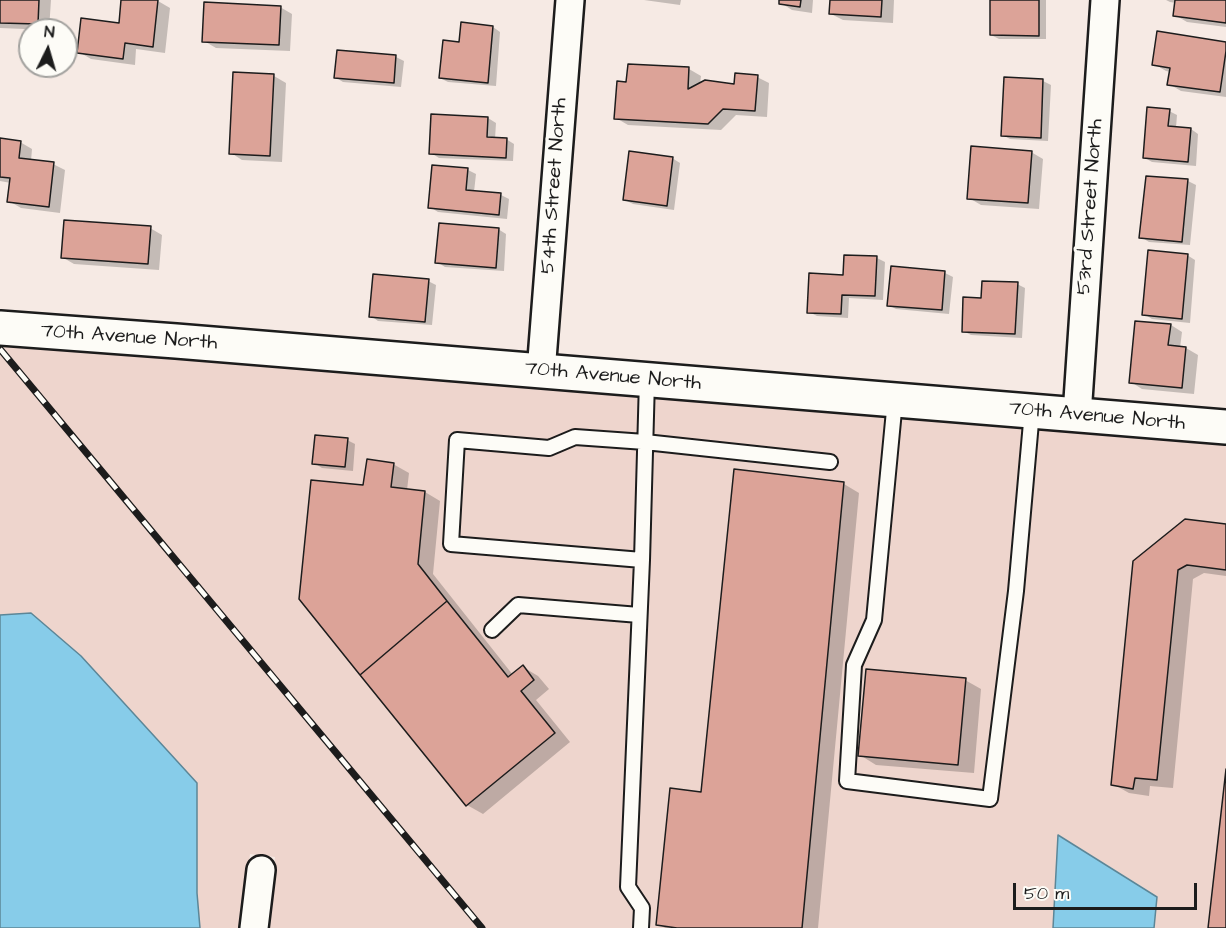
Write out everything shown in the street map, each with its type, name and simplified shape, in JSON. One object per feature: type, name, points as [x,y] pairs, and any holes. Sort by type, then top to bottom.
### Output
[{"type":"street","name":"54th Street North","points":[[541,372],[570,0]]},
{"type":"street","name":"53rd Street North","points":[[1077,415],[1105,0]]},
{"type":"street","name":"70th Avenue North","points":[[0,328],[1226,427]]},
{"type":"street","points":[[254,928],[261,870]]},
{"type":"lane","points":[[641,928],[642,908],[628,887],[647,380]]},
{"type":"lane","points":[[895,400],[874,620],[854,665],[847,781],[990,799],[1016,591],[1032,411]]},
{"type":"lane","points":[[642,560],[451,544],[457,440],[549,448],[575,437],[645,442],[830,462]]},
{"type":"lane","points":[[492,630],[518,605],[639,615]]},
{"type":"shaded area","points":[[0,342],[1226,442],[1226,928],[1154,928],[1157,896],[1059,835],[1053,928],[267,928],[275,857],[250,854],[242,928],[200,928],[197,893],[31,613],[0,615]]},
{"type":"water","points":[[31,613],[81,656],[197,783],[197,893],[200,928],[0,928],[0,615]]},
{"type":"water","points":[[1058,835],[1157,897],[1154,928],[1053,928]]},
{"type":"building","points":[[0,0],[39,0],[38,18],[18,18],[18,23],[0,23]]},
{"type":"building","points":[[121,0],[158,0],[153,47],[125,43],[123,59],[78,53],[81,18],[119,23]]},
{"type":"building","points":[[779,0],[801,0],[800,7],[779,4]]},
{"type":"building","points":[[830,0],[882,0],[881,17],[829,14]]},
{"type":"building","points":[[990,0],[1039,0],[1039,36],[990,35]]},
{"type":"building","points":[[1175,0],[1226,0],[1226,23],[1173,16]]},
{"type":"building","points":[[204,2],[281,6],[279,45],[202,42]]},
{"type":"building","points":[[461,22],[493,26],[488,83],[439,78],[443,40],[459,42]]},
{"type":"building","points":[[1157,31],[1226,42],[1220,92],[1167,85],[1170,68],[1152,65]]},
{"type":"building","points":[[337,50],[396,55],[394,83],[334,78]]},
{"type":"building","points":[[628,64],[689,67],[688,89],[705,80],[734,84],[735,73],[758,75],[755,111],[723,109],[708,124],[614,119],[617,81],[626,82]]},
{"type":"building","points":[[233,72],[274,74],[270,156],[229,154]]},
{"type":"building","points":[[1004,77],[1043,79],[1041,138],[1001,136]]},
{"type":"building","points":[[1147,107],[1170,109],[1168,126],[1191,128],[1188,162],[1143,158]]},
{"type":"building","points":[[431,114],[488,117],[487,137],[507,138],[506,158],[429,154]]},
{"type":"building","points":[[0,138],[21,141],[19,158],[54,162],[49,207],[7,202],[10,178],[0,177]]},
{"type":"building","points":[[971,146],[1032,151],[1028,203],[967,199]]},
{"type":"building","points":[[629,151],[673,157],[667,206],[623,200]]},
{"type":"building","points":[[432,165],[468,168],[466,190],[501,193],[499,215],[428,208]]},
{"type":"building","points":[[1146,176],[1188,179],[1182,242],[1139,238]]},
{"type":"building","points":[[64,220],[151,226],[148,264],[61,258]]},
{"type":"building","points":[[439,223],[499,228],[496,268],[435,263]]},
{"type":"building","points":[[1148,250],[1188,254],[1182,319],[1142,315]]},
{"type":"building","points":[[844,255],[877,256],[875,296],[842,295],[841,314],[807,313],[809,273],[843,275]]},
{"type":"building","points":[[891,266],[945,271],[942,310],[887,306]]},
{"type":"building","points":[[373,274],[429,279],[425,322],[369,317]]},
{"type":"building","points":[[982,281],[1018,282],[1015,334],[962,332],[963,297],[981,298]]},
{"type":"building","points":[[1135,321],[1171,324],[1168,345],[1186,347],[1182,388],[1129,383]]},
{"type":"building","points":[[315,435],[348,438],[345,467],[312,464]]},
{"type":"building","points":[[367,459],[394,463],[391,487],[425,491],[418,564],[447,601],[360,675],[299,599],[311,480],[363,485]]},
{"type":"building","points":[[734,469],[844,482],[802,928],[677,928],[656,925],[670,788],[701,792]]},
{"type":"building","points":[[1185,519],[1226,524],[1226,570],[1187,565],[1178,570],[1157,780],[1135,778],[1133,789],[1111,785],[1133,561]]},
{"type":"building","points":[[447,601],[508,677],[523,665],[534,680],[521,691],[555,733],[466,806],[360,675]]},
{"type":"building","points":[[866,669],[966,678],[958,765],[858,756]]},
{"type":"building","points":[[1226,769],[1226,928],[1208,928]]},
{"type":"railway","points":[[0,349],[482,928]]}]
